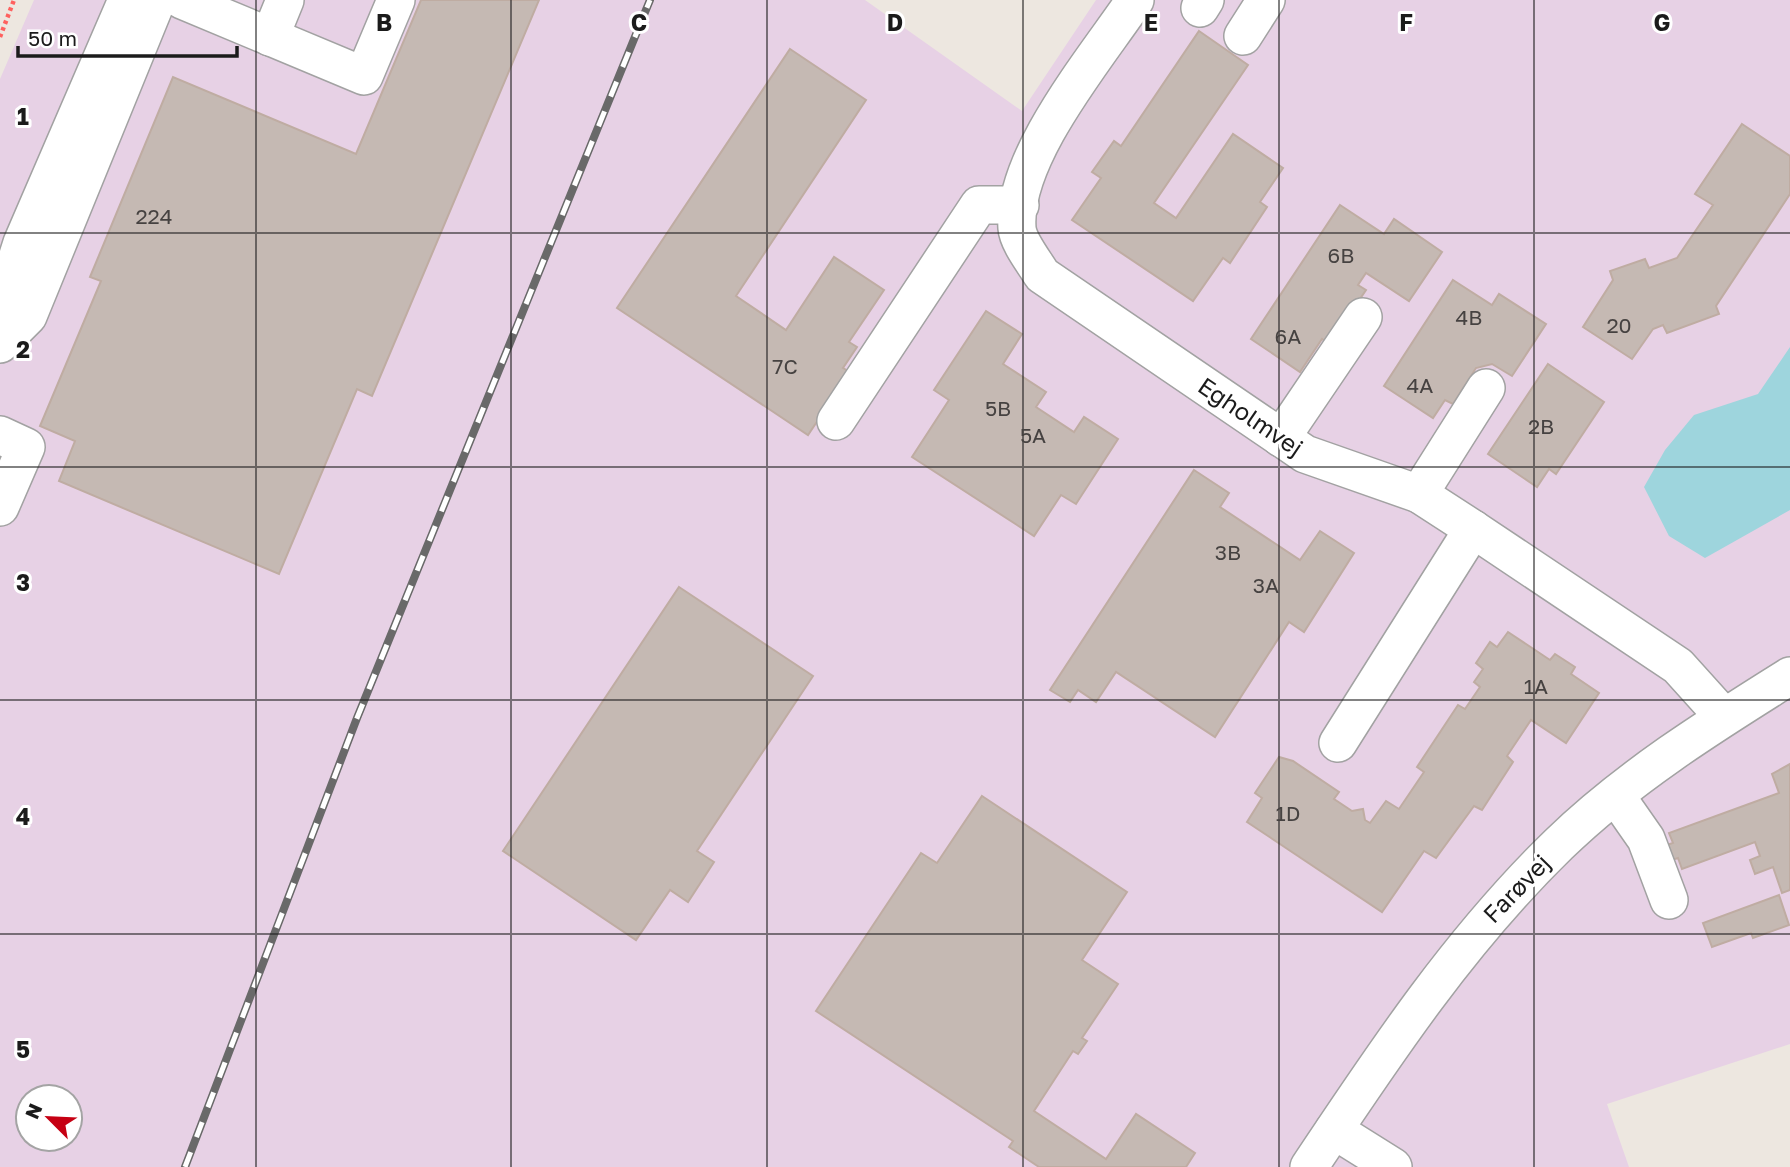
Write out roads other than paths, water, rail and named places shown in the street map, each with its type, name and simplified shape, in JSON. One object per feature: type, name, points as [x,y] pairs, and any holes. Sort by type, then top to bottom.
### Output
[{"type":"street","points":[[0,311],[22,243],[127,0]]},
{"type":"street","points":[[0,344],[28,316],[157,0]]},
{"type":"street","points":[[182,0],[223,8],[270,37],[364,76],[396,0]]},
{"type":"street","points":[[270,37],[285,0]]},
{"type":"street","name":"Egholmvej","points":[[1135,0],[1039,143],[1022,187],[1017,230],[1042,275],[1305,454],[1419,494],[1609,617],[1678,666],[1724,717]]},
{"type":"street","points":[[1243,36],[1266,0]]},
{"type":"street","points":[[836,421],[979,205],[1020,205]]},
{"type":"street","points":[[1281,438],[1363,317]]},
{"type":"street","points":[[1419,494],[1486,388]]},
{"type":"street","points":[[0,435],[26,447],[0,507]]},
{"type":"street","points":[[1338,743],[1473,529]]},
{"type":"street","name":"Farøvej","points":[[1309,1167],[1394,1038],[1480,927],[1560,843],[1616,796],[1724,717],[1790,676]]},
{"type":"street","points":[[1616,796],[1646,839],[1669,900]]},
{"type":"street","points":[[1334,1130],[1376,1163]]},
{"type":"water","points":[[1790,347],[1790,510],[1705,558],[1669,536],[1644,487],[1665,450],[1694,415],[1758,394]]},
{"type":"railway","points":[[185,1167],[357,718],[650,0]]}]
